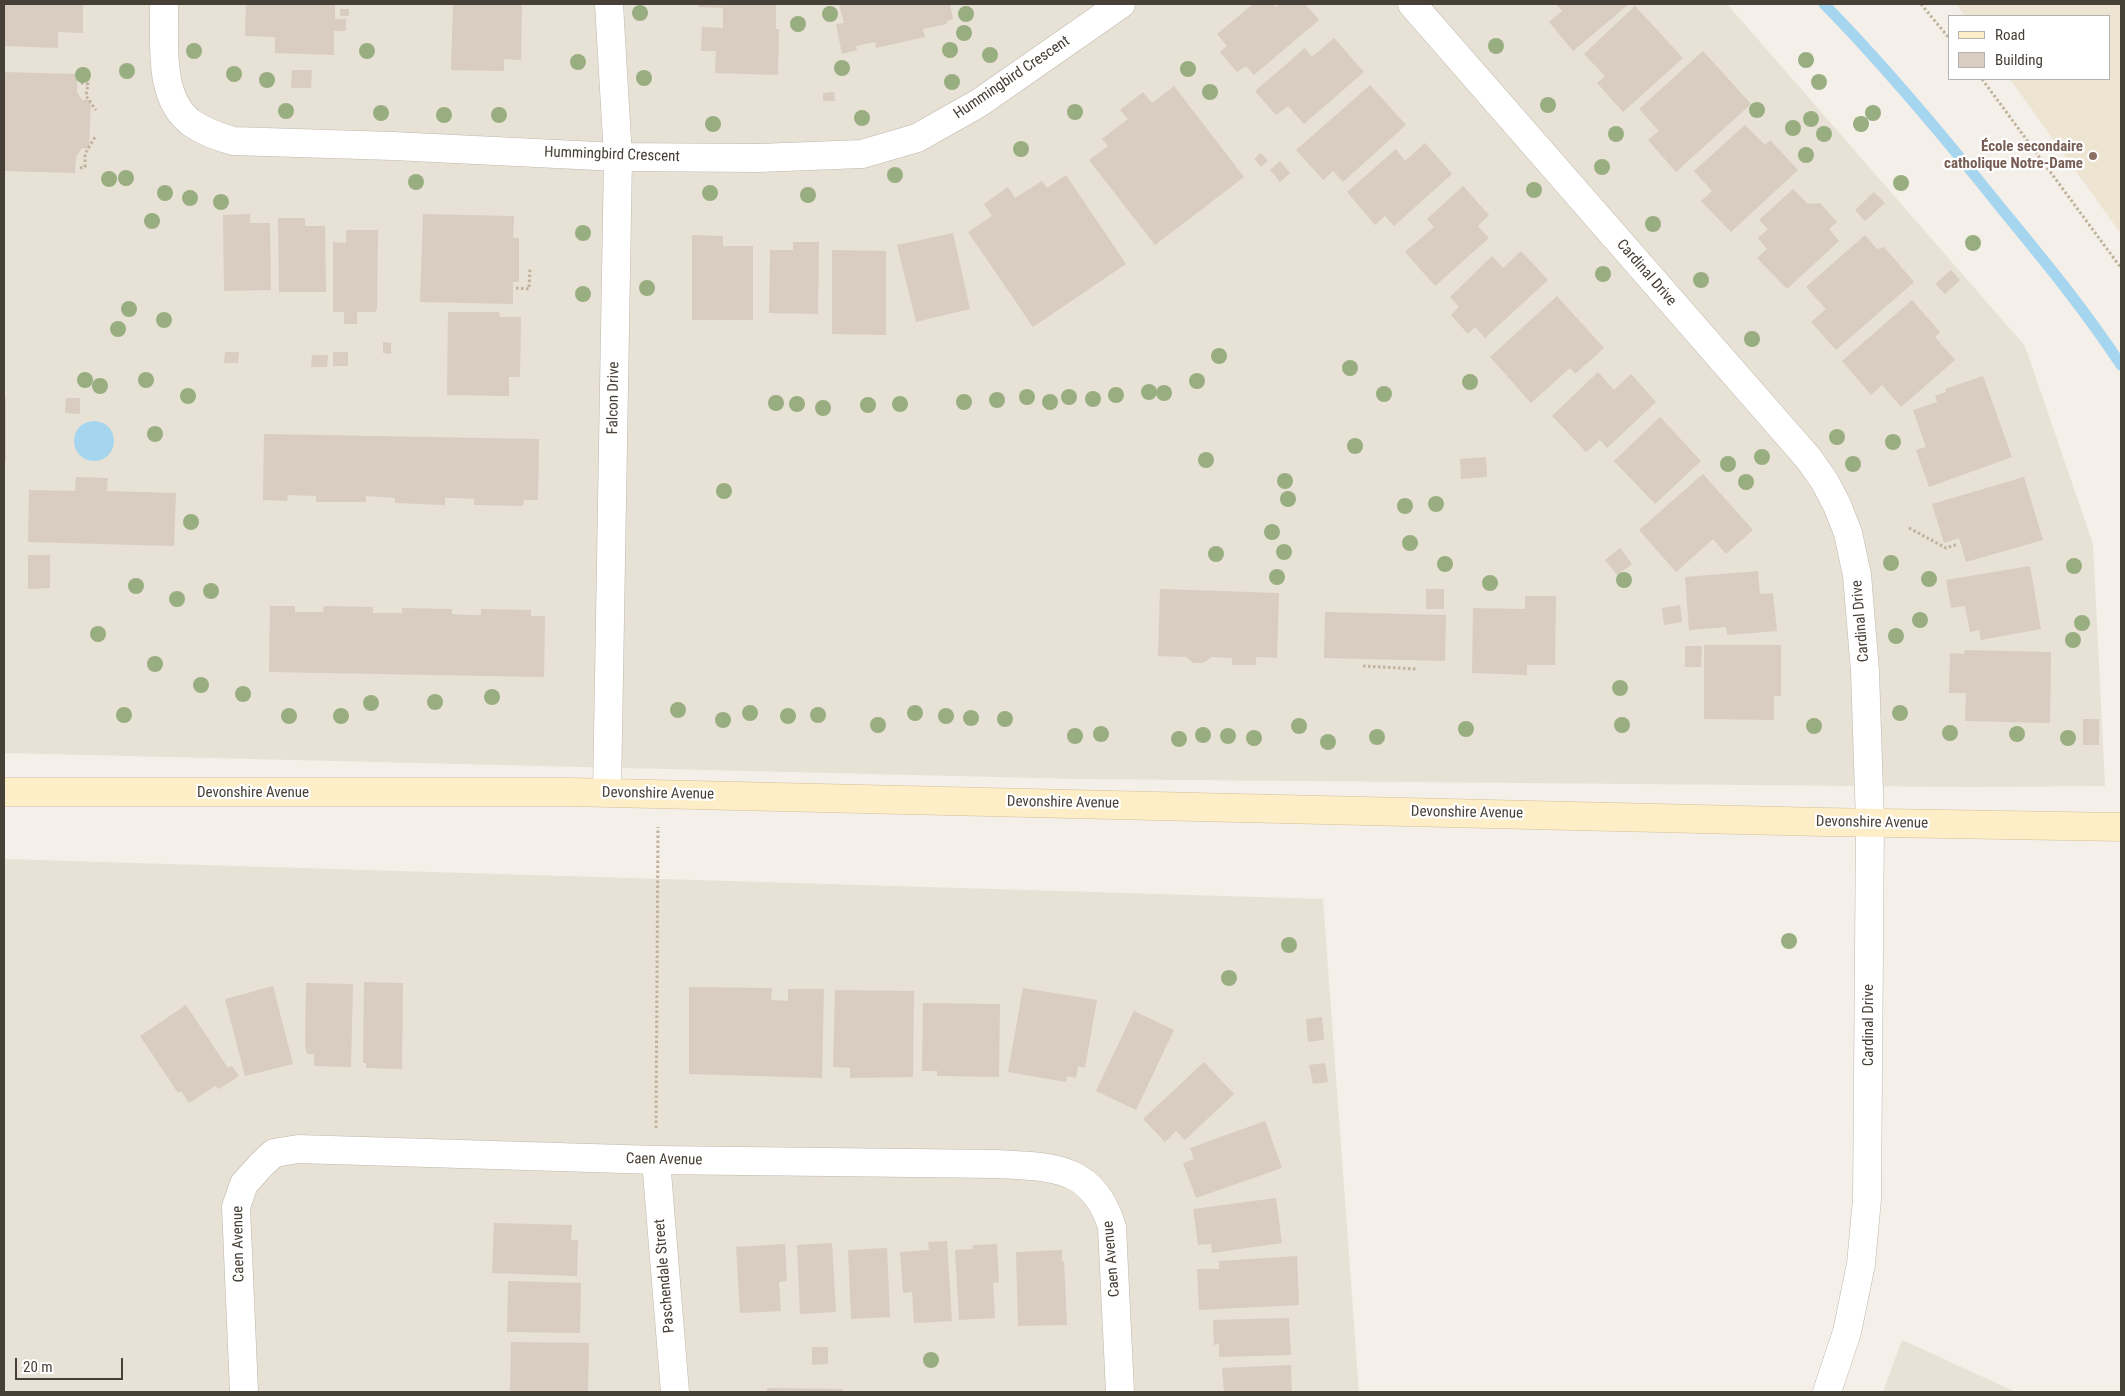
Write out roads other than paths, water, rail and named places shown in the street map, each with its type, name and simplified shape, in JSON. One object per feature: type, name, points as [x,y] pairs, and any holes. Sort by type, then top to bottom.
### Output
[{"type":"main road","name":"Devonshire Avenue","points":[[4,792],[607,792],[1870,823],[2121,827]]},
{"type":"street","name":"Hummingbird Crescent","points":[[164,4],[168,86],[181,112],[191,123],[219,137],[240,142],[393,146],[618,157],[759,158],[862,154],[917,138],[979,103],[1121,4]]},
{"type":"street","name":"Falcon Drive","points":[[607,792],[618,157],[609,4]]},
{"type":"street","name":"Cardinal Drive","points":[[1412,4],[1802,452],[1824,482],[1837,505],[1848,533],[1857,575],[1865,671],[1870,823],[1867,1199],[1859,1272],[1847,1332],[1827,1392]]},
{"type":"street","name":"Caen Avenue","points":[[244,1392],[236,1207],[244,1184],[274,1153],[298,1149],[656,1160],[1027,1165],[1048,1167],[1084,1181],[1098,1194],[1107,1210],[1112,1227],[1120,1392]]},
{"type":"street","name":"Paschendale Street","points":[[656,1160],[675,1392]]},
{"type":"water","points":[[94,421],[108,427],[114,441],[108,455],[94,461],[80,455],[74,441],[80,427]]},
{"type":"waterway","points":[[1824,4],[1893,78],[1959,156],[2063,285],[2121,365]]},
{"type":"place","name":"École secondaire catholique Notre-Dame","points":[[2093,156]]}]
